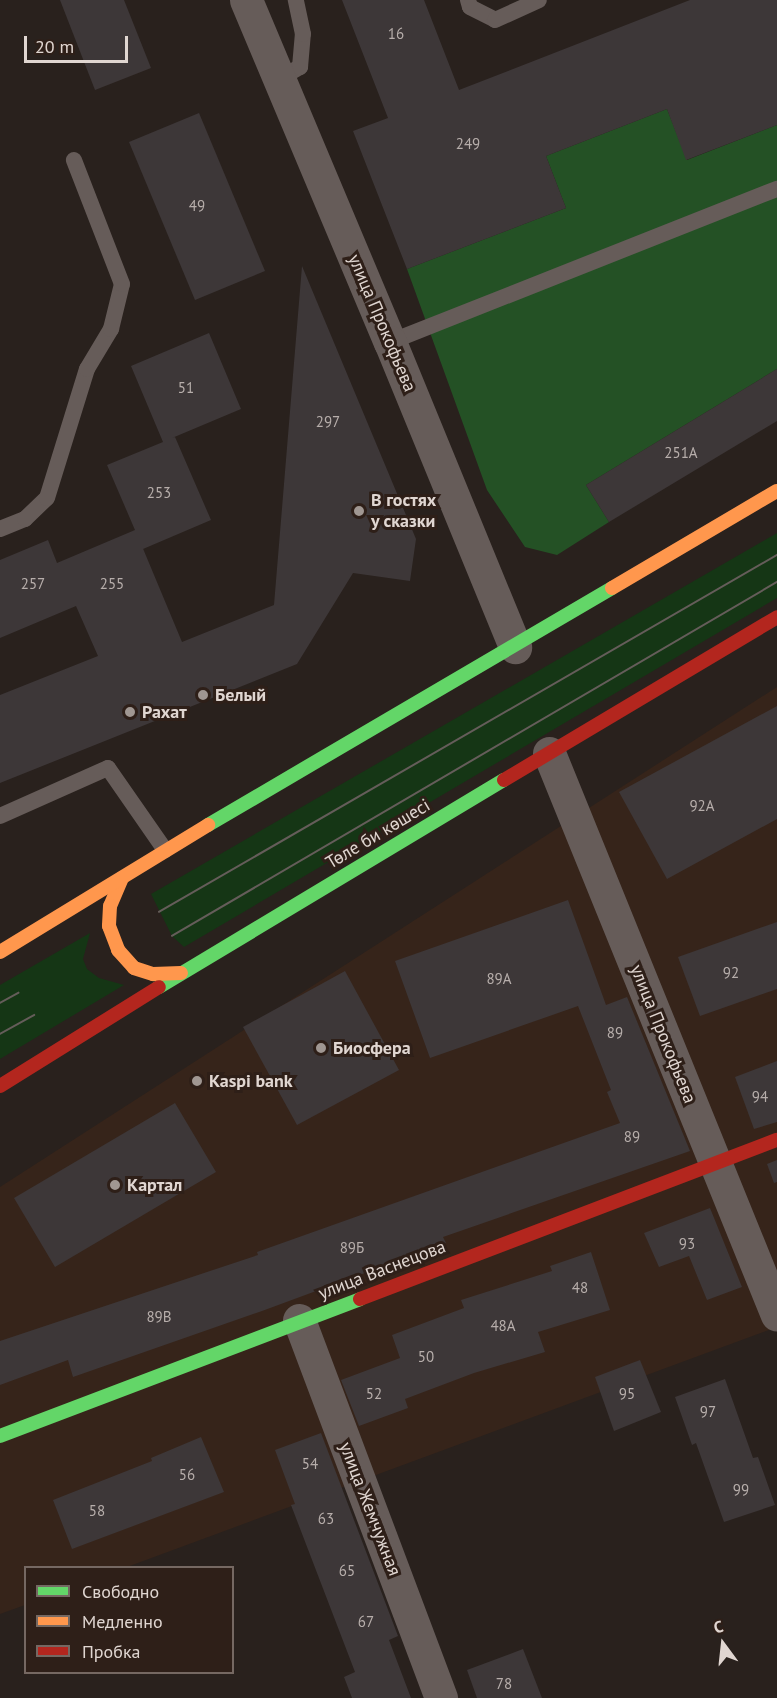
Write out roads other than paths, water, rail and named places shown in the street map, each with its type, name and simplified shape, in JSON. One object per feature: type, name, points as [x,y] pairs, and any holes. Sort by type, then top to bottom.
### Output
[{"type":"main road","points":[[0,952],[165,850],[515,647],[777,491]]},
{"type":"main road","name":"Төле би көшесі","points":[[0,1086],[181,973],[777,618]]},
{"type":"main road","points":[[122,878],[110,906],[109,926],[118,950],[134,968],[153,974],[181,973]]},
{"type":"main road","name":"улица Васнецова","points":[[0,1436],[299,1320],[777,1140]]},
{"type":"street","name":"улица Прокофьева","points":[[246,0],[515,647]]},
{"type":"street","name":"улица Прокофьева","points":[[549,753],[777,1315]]},
{"type":"street","name":"улица Жемчужная","points":[[299,1320],[441,1698]]},
{"type":"lane","points":[[278,80],[300,67],[303,34],[296,0]]},
{"type":"lane","points":[[468,0],[471,7],[495,20],[539,0]]},
{"type":"lane","points":[[0,529],[25,519],[47,498],[87,369],[111,329],[122,284],[74,160]]},
{"type":"lane","points":[[390,342],[777,189]]},
{"type":"lane","points":[[0,816],[108,768],[165,850]]},
{"type":"tram line","points":[[159,912],[777,555]]},
{"type":"tram line","points":[[172,936],[777,582]]},
{"type":"tram line","points":[[0,1003],[18,993]]},
{"type":"tram line","points":[[0,1034],[34,1015]]},
{"type":"place","name":"В гостях у сказки","points":[[359,511]]},
{"type":"place","name":"Белый","points":[[203,695]]},
{"type":"place","name":"Рахат","points":[[130,712]]},
{"type":"place","name":"Биосфера","points":[[321,1048]]},
{"type":"place","name":"Kaspi bank","points":[[197,1081]]},
{"type":"place","name":"Картал","points":[[115,1185]]}]
